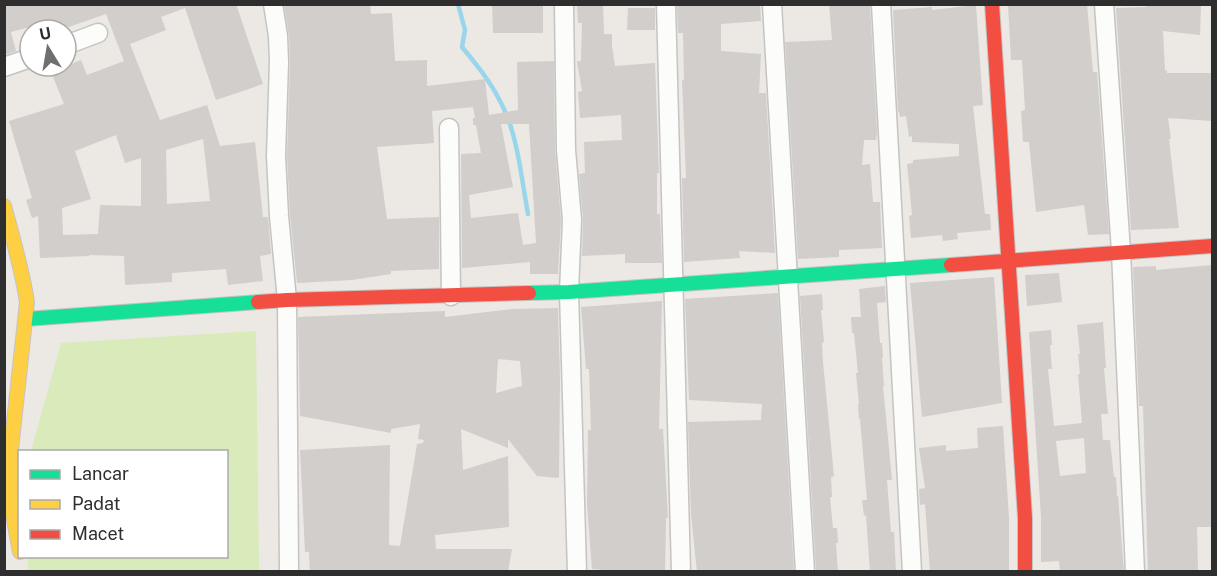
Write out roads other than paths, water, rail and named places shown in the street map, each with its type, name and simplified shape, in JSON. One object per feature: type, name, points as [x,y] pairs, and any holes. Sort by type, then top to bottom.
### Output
[{"type":"main road","points":[[992,4],[1025,518],[1025,572]]},
{"type":"main road","points":[[4,206],[15,243],[27,302],[10,459],[10,498],[18,541]]},
{"type":"main road","points":[[26,318],[287,300],[569,292],[1212,246]]},
{"type":"street","points":[[273,4],[278,53],[276,156],[278,204],[287,300],[289,572]]},
{"type":"street","points":[[564,4],[566,150],[572,220],[569,292],[577,572]]},
{"type":"street","points":[[666,4],[681,572]]},
{"type":"street","points":[[772,4],[805,572]]},
{"type":"street","points":[[881,4],[912,572]]},
{"type":"street","points":[[1104,4],[1121,251],[1135,572]]},
{"type":"street","points":[[78,40],[98,33]]},
{"type":"street","points":[[449,128],[451,296]]},
{"type":"street","points":[[4,319],[26,318]]},
{"type":"waterway","points":[[458,4],[465,30],[462,47],[492,87],[511,127],[528,214]]}]
